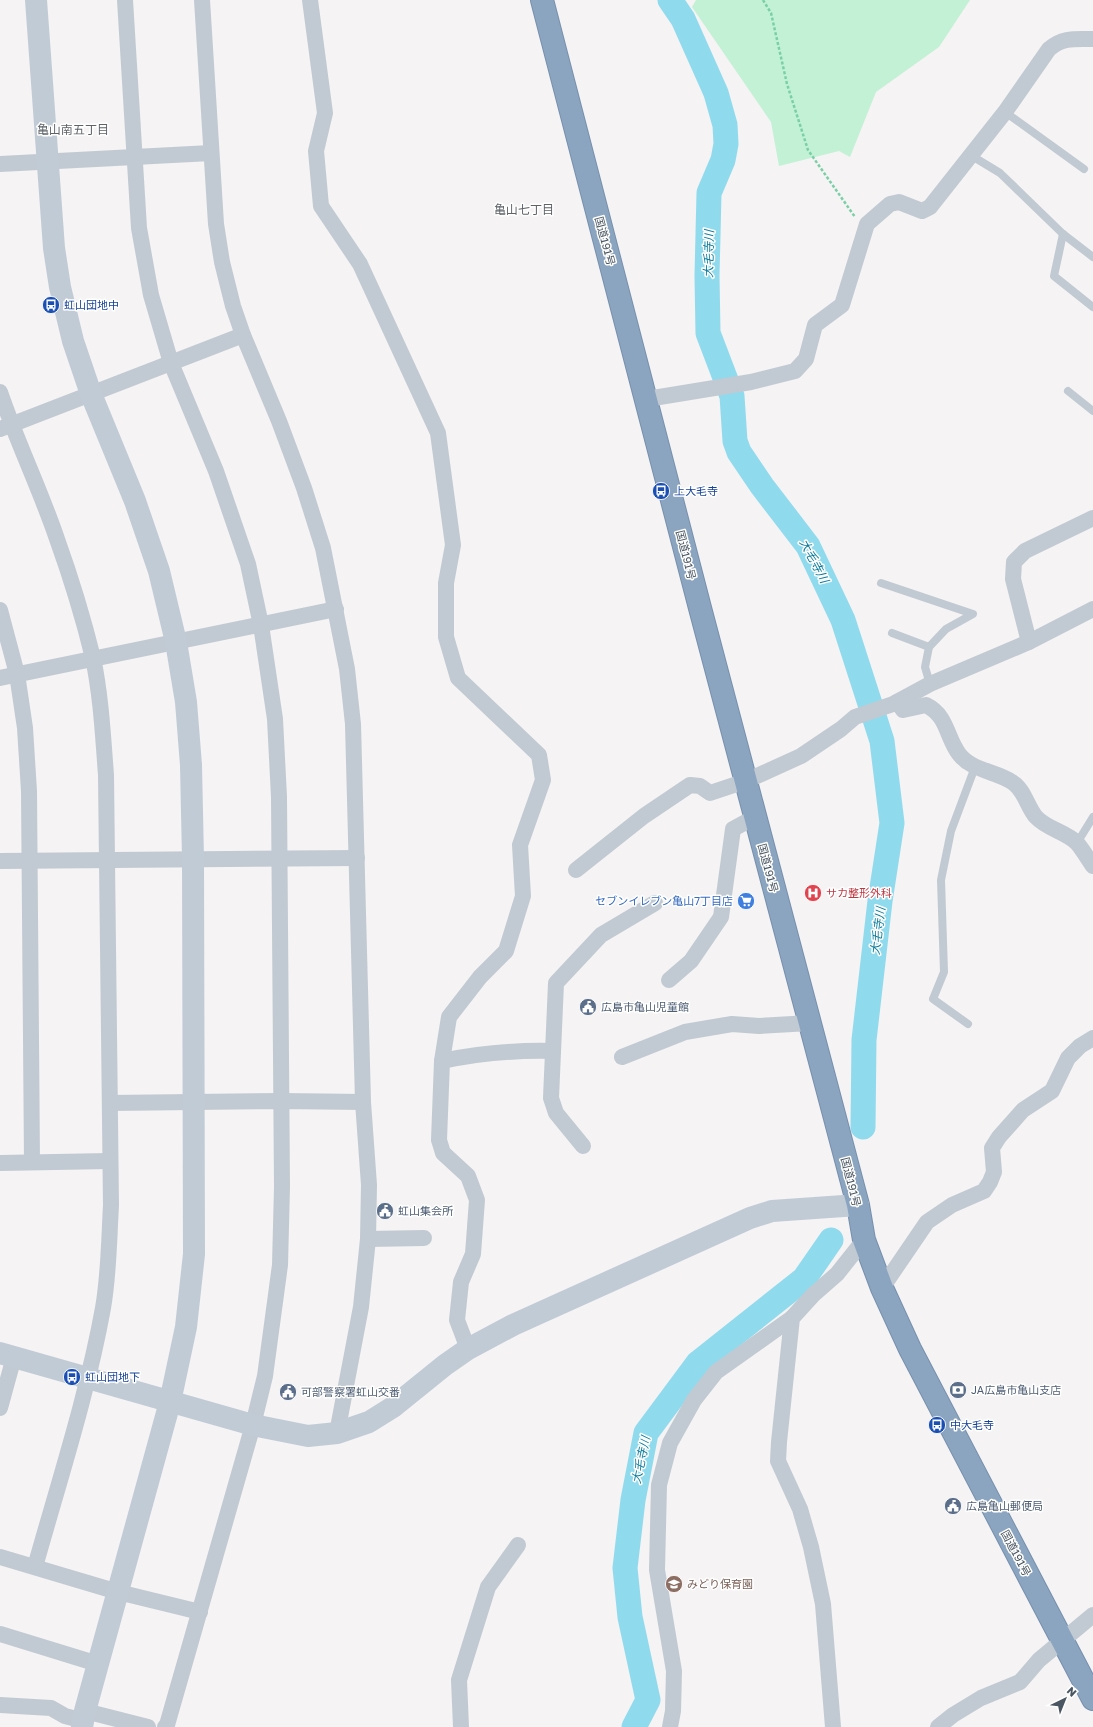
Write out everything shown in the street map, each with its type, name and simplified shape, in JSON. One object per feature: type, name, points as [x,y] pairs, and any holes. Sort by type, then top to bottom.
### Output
[{"type":"highway","name":"国道191号","points":[[542,0],[647,399],[700,608],[858,1205],[864,1240],[882,1288],[910,1350],[1093,1699]]},
{"type":"street","points":[[36,0],[54,248],[60,287],[72,341],[91,394],[135,501],[159,571],[176,642],[186,702],[191,765],[193,859],[194,1254],[186,1327],[170,1402],[84,1720]]},
{"type":"street","points":[[125,0],[139,228],[150,294],[171,363],[216,471],[248,564],[261,625],[275,719],[279,797],[278,859],[282,1187],[280,1265],[264,1376],[253,1425],[168,1725],[165,1727]]},
{"type":"street","points":[[202,0],[216,224],[222,262],[233,306],[243,335],[279,421],[304,488],[323,548],[347,668],[353,724],[363,1102],[369,1185],[368,1239],[361,1307],[337,1433]]},
{"type":"street","points":[[310,0],[325,114],[316,151],[321,206],[360,264],[438,433],[454,545],[446,583],[446,637],[458,678],[539,755],[543,780],[520,845],[523,896],[506,952],[480,977],[449,1017],[442,1061],[439,1140],[443,1153],[468,1176],[477,1200],[473,1254],[460,1282],[457,1320],[468,1349]]},
{"type":"street","points":[[647,399],[750,382],[795,371],[806,359],[815,325],[842,305],[867,224],[890,204],[899,202],[922,211],[930,207],[1006,112],[1049,49],[1058,41],[1093,39]]},
{"type":"street","points":[[0,164],[211,154]]},
{"type":"street","points":[[6,427],[243,335]]},
{"type":"street","points":[[0,392],[6,427],[57,537],[79,606],[93,659],[102,716],[106,775],[111,1205],[108,1269],[103,1307],[88,1378],[35,1567]]},
{"type":"street","points":[[1029,642],[1013,579],[1014,562],[1025,551],[1093,518]]},
{"type":"street","points":[[0,678],[336,609]]},
{"type":"street","points":[[576,870],[644,816],[690,785],[700,786],[710,792],[746,781],[801,756],[841,729],[855,717],[895,703],[930,684],[1029,642],[1093,609]]},
{"type":"street","points":[[0,610],[17,674],[25,728],[29,791],[32,1162]]},
{"type":"street","points":[[895,703],[903,710],[926,705],[932,708],[946,724],[954,746],[960,755],[975,767],[1012,782],[1018,787],[1036,817],[1077,843],[1093,866]]},
{"type":"street","points":[[669,980],[692,961],[721,917],[733,829],[755,817]]},
{"type":"street","points":[[0,860],[357,858]]},
{"type":"street","points":[[583,1146],[556,1113],[551,1098],[556,984],[601,935],[655,903]]},
{"type":"street","points":[[622,1057],[685,1032],[732,1024],[760,1026],[810,1023]]},
{"type":"street","points":[[882,1288],[927,1222],[952,1205],[984,1191],[994,1172],[992,1148],[999,1137],[1023,1110],[1052,1091],[1068,1058],[1080,1046],[1093,1038]]},
{"type":"street","points":[[442,1061],[476,1054],[518,1050],[554,1051]]},
{"type":"street","points":[[110,1103],[280,1101],[363,1102]]},
{"type":"street","points":[[0,1163],[110,1161]]},
{"type":"street","points":[[0,1408],[7,1355],[253,1425],[308,1436],[337,1433],[369,1422],[393,1407],[445,1365],[468,1349],[513,1325],[750,1218],[772,1211],[858,1205]]},
{"type":"street","points":[[368,1239],[424,1238]]},
{"type":"street","points":[[670,1727],[673,1711],[674,1671],[656,1570],[659,1485],[670,1443],[694,1400],[716,1372],[792,1318],[813,1295],[837,1274],[864,1240]]},
{"type":"street","points":[[792,1318],[778,1461],[800,1509],[823,1604],[834,1727]]},
{"type":"street","points":[[461,1727],[459,1680],[488,1587],[518,1545]]},
{"type":"street","points":[[0,1557],[118,1592],[200,1612]]},
{"type":"street","points":[[938,1727],[953,1714],[981,1698],[1020,1682],[1039,1660],[1093,1615]]},
{"type":"street","points":[[0,1634],[98,1664]]},
{"type":"street","points":[[0,1705],[51,1708],[65,1716],[84,1720],[148,1727]]},
{"type":"lane","points":[[1006,112],[1084,169]]},
{"type":"lane","points":[[972,156],[1000,173],[1063,234],[1093,257]]},
{"type":"lane","points":[[1063,234],[1054,276],[1093,307]]},
{"type":"lane","points":[[1068,391],[1093,411]]},
{"type":"lane","points":[[881,583],[973,614],[946,629],[929,647],[925,667],[930,684]]},
{"type":"lane","points":[[892,633],[929,647]]},
{"type":"lane","points":[[968,1024],[932,999],[944,972],[941,880],[951,831],[975,767]]},
{"type":"lane","points":[[1077,843],[1093,816]]},
{"type":"path","points":[[763,0],[771,13],[787,84],[808,150],[858,221],[867,224]]},
{"type":"green space","points":[[696,0],[970,0],[939,47],[876,92],[850,157],[839,151],[779,166],[771,122],[692,7]]},
{"type":"waterway","name":"大毛寺川","points":[[670,0],[683,19],[716,93],[725,125],[726,144],[723,160],[709,193],[707,276],[708,333],[732,396],[735,441],[739,452],[762,486],[808,546],[843,620],[882,741],[892,823],[880,901],[864,1040],[863,1127]]},
{"type":"waterway","name":"大毛寺川","points":[[634,1727],[648,1700],[630,1617],[625,1568],[633,1500],[646,1433],[698,1363],[804,1279],[831,1240]]},
{"type":"place","name":"虹山団地中","points":[[51,305]]},
{"type":"place","name":"上大毛寺","points":[[661,491]]},
{"type":"place","name":"サカ整形外科","points":[[813,893]]},
{"type":"place","name":"セブンイレブン亀山7丁目店","points":[[746,901]]},
{"type":"place","name":"広島市亀山児童館","points":[[588,1007]]},
{"type":"place","name":"虹山集会所","points":[[385,1211]]},
{"type":"place","name":"虹山団地下","points":[[72,1377]]},
{"type":"place","name":"JA広島市亀山支店","points":[[958,1390]]},
{"type":"place","name":"可部警察署虹山交番","points":[[288,1392]]},
{"type":"place","name":"中大毛寺","points":[[937,1425]]},
{"type":"place","name":"広島亀山郵便局","points":[[953,1506]]},
{"type":"place","name":"みどり保育園","points":[[674,1584]]},
{"type":"district","name":"亀山南五丁目","points":[[73,130]]},
{"type":"district","name":"亀山七丁目","points":[[524,210]]}]
